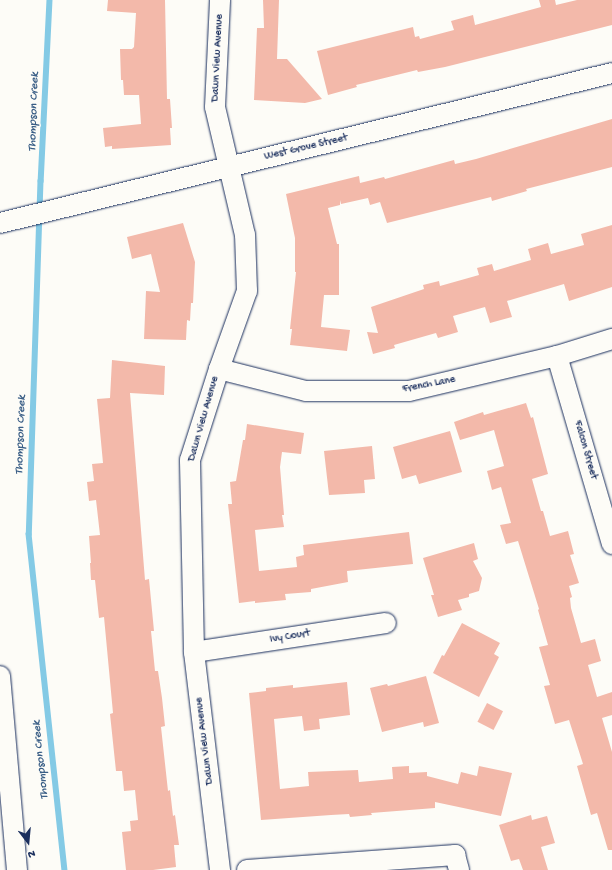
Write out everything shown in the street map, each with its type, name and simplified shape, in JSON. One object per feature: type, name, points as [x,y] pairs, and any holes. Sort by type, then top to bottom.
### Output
[{"type":"street","name":"Dawn View Avenue","points":[[220,0],[215,107],[230,165],[245,235],[247,291],[219,368],[190,460],[194,652],[220,870]]},
{"type":"street","name":"West Grove Street","points":[[6,222],[230,165],[352,138],[612,72]]},
{"type":"street","name":"French Lane","points":[[219,368],[306,391],[409,391],[557,356],[612,339]]},
{"type":"street","name":"Falcon Street","points":[[557,356],[612,544]]},
{"type":"street","name":"Ivy Court","points":[[194,652],[386,623]]},
{"type":"street","points":[[0,685],[18,870]]},
{"type":"street","points":[[247,870],[457,862]]},
{"type":"building","points":[[108,0],[165,0],[167,99],[170,99],[172,128],[170,128],[171,145],[112,149],[112,146],[105,147],[103,128],[141,124],[139,95],[124,95],[123,80],[121,80],[120,49],[132,49],[134,47],[136,13],[107,11]]},
{"type":"building","points":[[263,0],[279,0],[277,59],[287,59],[322,99],[305,103],[254,100],[257,28],[264,28]]},
{"type":"building","points":[[539,0],[555,0],[556,5],[577,0],[612,0],[612,25],[445,67],[418,72],[417,70],[356,85],[357,87],[328,95],[317,51],[413,27],[415,37],[419,36],[420,39],[454,30],[451,21],[473,15],[475,25],[541,7]]},
{"type":"building","points":[[612,119],[612,167],[526,189],[527,191],[492,201],[491,197],[387,223],[380,202],[370,205],[368,198],[341,204],[340,200],[340,205],[328,208],[337,244],[339,244],[339,295],[324,295],[321,327],[350,330],[347,351],[290,345],[292,329],[290,329],[296,272],[295,238],[286,194],[359,176],[360,183],[384,177],[385,179],[454,160],[455,164]]},
{"type":"building","points":[[183,223],[195,262],[193,303],[191,303],[190,321],[187,320],[186,340],[144,339],[146,291],[160,292],[151,254],[132,259],[127,237]]},
{"type":"building","points":[[612,225],[612,287],[569,301],[564,284],[507,301],[512,317],[490,323],[485,307],[453,316],[458,332],[438,338],[436,333],[394,345],[395,348],[373,354],[367,332],[378,333],[371,307],[424,289],[423,285],[439,281],[440,286],[479,275],[477,268],[492,264],[494,271],[531,260],[528,249],[548,243],[551,254],[584,245],[581,234]]},
{"type":"building","points":[[112,360],[165,366],[164,395],[130,393],[145,580],[149,579],[154,631],[151,631],[155,671],[158,671],[165,726],[161,727],[168,791],[170,790],[173,816],[175,815],[179,845],[174,845],[176,867],[153,870],[126,870],[122,832],[131,831],[130,821],[138,820],[135,790],[124,791],[122,771],[116,771],[110,714],[113,713],[104,617],[99,618],[95,580],[91,580],[89,536],[100,535],[96,500],[89,501],[87,482],[94,481],[92,464],[103,463],[97,399],[110,398]]},
{"type":"building","points":[[526,403],[531,418],[533,417],[548,474],[532,479],[541,511],[543,511],[550,536],[568,531],[574,554],[570,555],[579,583],[569,586],[572,597],[570,598],[571,608],[581,643],[595,639],[601,661],[588,665],[597,697],[612,692],[612,715],[602,718],[612,752],[612,850],[608,850],[597,813],[591,815],[577,766],[583,764],[569,720],[555,724],[544,686],[550,685],[539,647],[548,645],[538,610],[539,609],[518,541],[506,544],[500,525],[511,523],[501,487],[492,490],[487,471],[504,466],[494,430],[460,440],[454,422],[483,412],[484,415]]},
{"type":"building","points":[[247,424],[304,433],[301,454],[282,452],[280,467],[284,527],[255,530],[259,571],[297,567],[296,557],[304,555],[303,545],[409,532],[413,564],[347,571],[348,582],[311,589],[311,592],[285,594],[286,600],[239,603],[228,504],[232,504],[230,482],[236,481]]},
{"type":"building","points":[[450,431],[462,472],[419,484],[416,475],[402,479],[393,447]]},
{"type":"building","points":[[372,446],[375,479],[364,480],[365,493],[329,495],[324,451]]},
{"type":"building","points":[[474,543],[478,559],[473,561],[482,578],[479,591],[469,594],[469,597],[458,600],[462,610],[438,617],[431,595],[434,595],[423,558]]},
{"type":"building","points":[[462,623],[500,643],[494,654],[499,657],[479,697],[433,673],[442,655],[444,656]]},
{"type":"building","points":[[426,676],[439,723],[424,727],[423,722],[382,732],[370,688],[387,684],[388,686]]},
{"type":"building","points":[[347,682],[350,715],[319,719],[320,729],[304,731],[302,716],[274,719],[280,789],[309,786],[308,772],[358,770],[359,782],[393,779],[392,767],[409,766],[409,773],[427,772],[427,776],[458,784],[461,772],[477,776],[479,766],[512,773],[501,816],[435,802],[435,808],[371,813],[372,815],[350,817],[349,814],[261,820],[249,693],[266,691],[266,688],[293,685],[293,688]]},
{"type":"building","points":[[487,703],[503,711],[494,730],[477,722]]},
{"type":"building","points":[[531,815],[532,820],[547,816],[555,843],[541,847],[548,870],[523,870],[519,859],[511,861],[499,825]]},
{"type":"waterway","name":"Thompson Creek","points":[[50,0],[41,181],[29,534],[65,870]]}]
